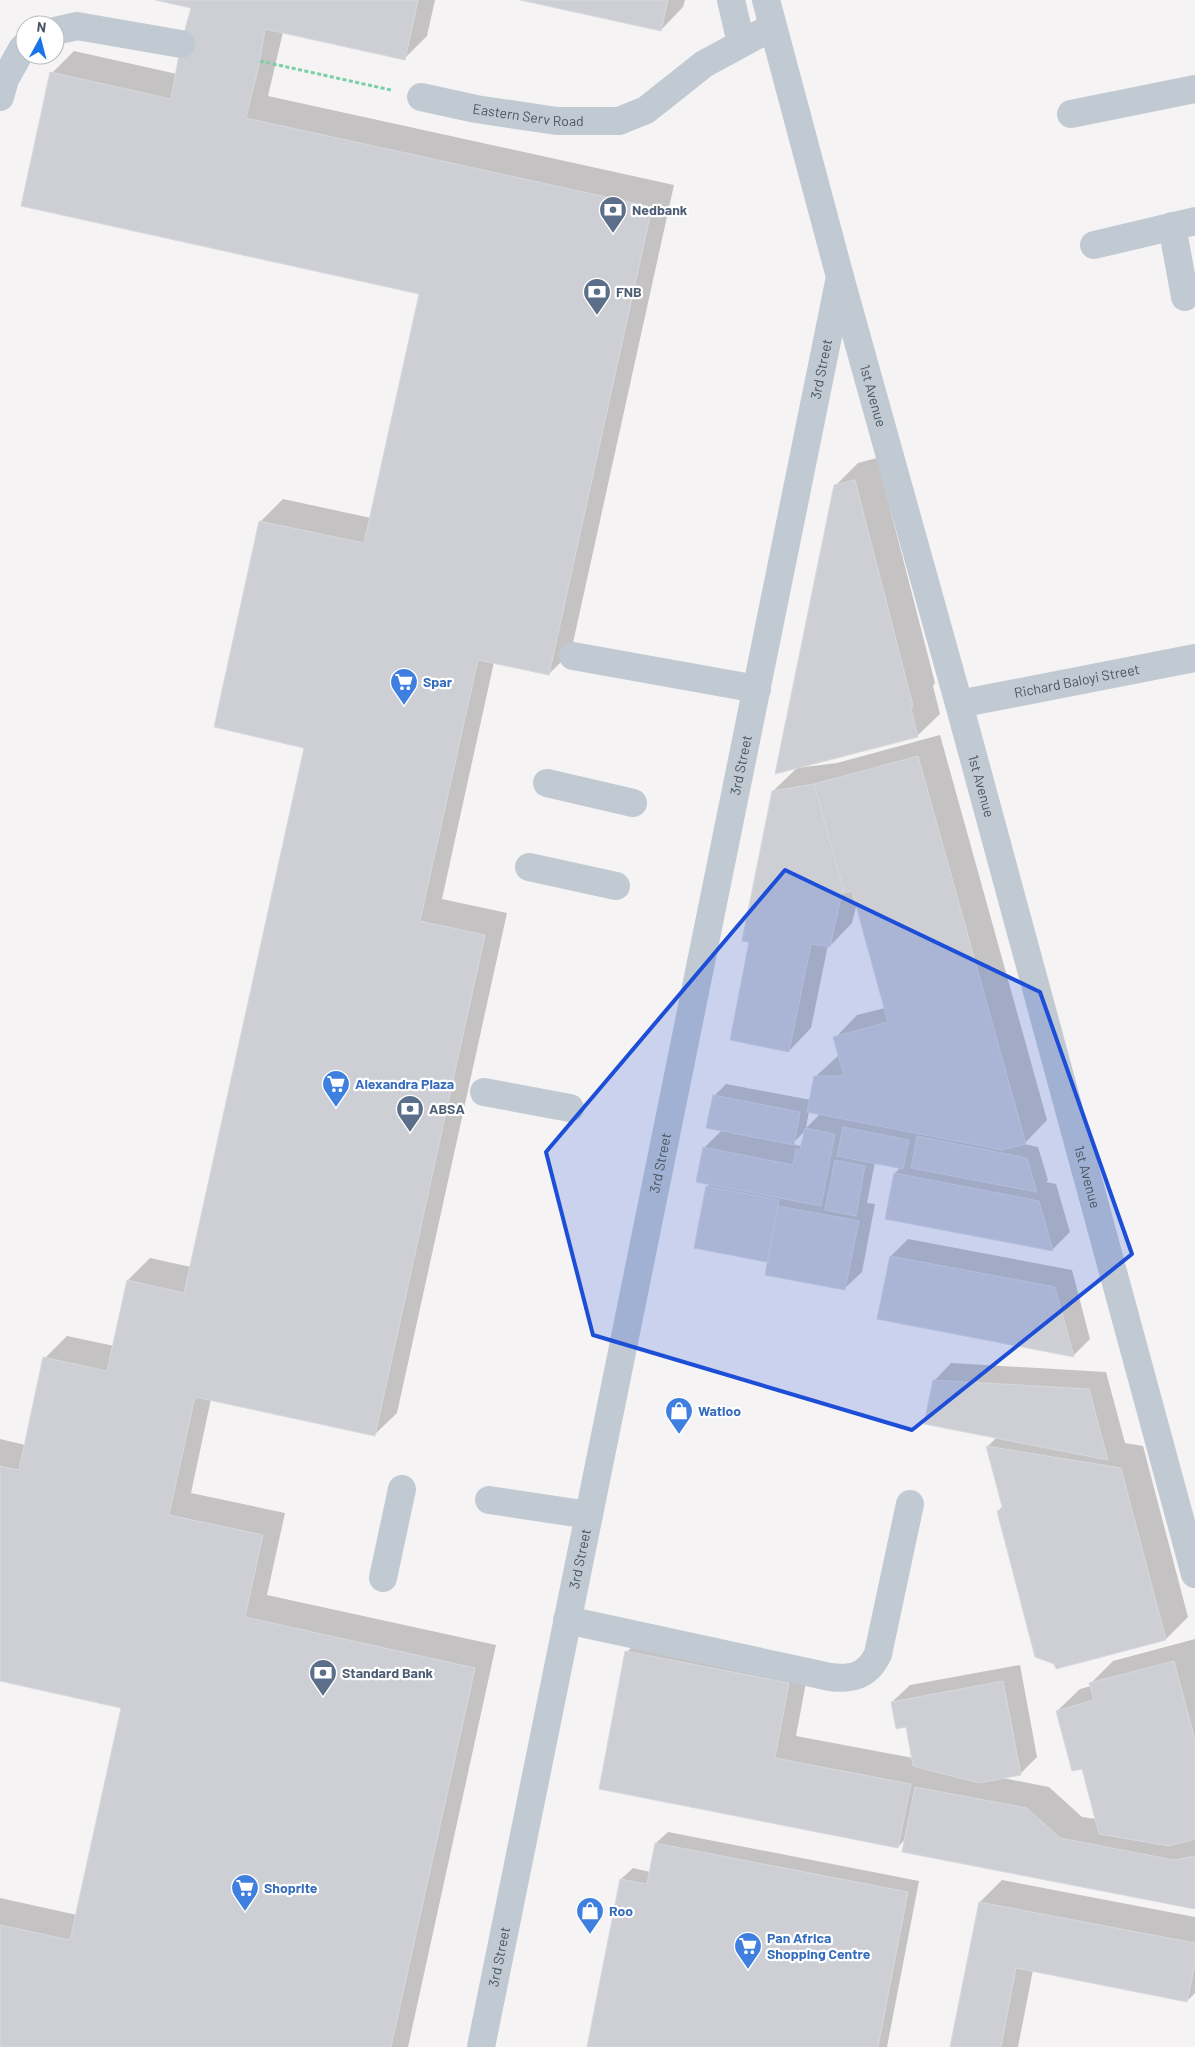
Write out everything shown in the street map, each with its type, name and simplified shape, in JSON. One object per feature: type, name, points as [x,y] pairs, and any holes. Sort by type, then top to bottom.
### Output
[{"type":"street","points":[[731,0],[741,43]]},
{"type":"street","name":"1st Avenue","points":[[766,0],[840,278],[959,704],[1195,1574]]},
{"type":"street","points":[[65,29],[77,26],[181,44]]},
{"type":"street","name":"Eastern Serv Road","points":[[421,97],[476,109],[556,121],[619,121],[646,110],[704,64],[772,27]]},
{"type":"street","points":[[0,97],[5,79],[15,61]]},
{"type":"street","points":[[1072,114],[1195,89]]},
{"type":"street","points":[[1094,245],[1184,223],[1185,297]]},
{"type":"street","name":"3rd Street","points":[[481,2047],[840,278]]},
{"type":"street","points":[[573,656],[757,689]]},
{"type":"street","name":"Richard Baloyi Street","points":[[959,704],[1195,658]]},
{"type":"street","points":[[547,783],[633,803]]},
{"type":"street","points":[[529,867],[616,886]]},
{"type":"street","points":[[484,1092],[570,1108]]},
{"type":"street","points":[[383,1578],[402,1489]]},
{"type":"street","points":[[488,1500],[589,1515]]},
{"type":"street","points":[[567,1620],[844,1679],[861,1674],[872,1667],[878,1654],[910,1504]]},
{"type":"path","points":[[260,61],[421,97]]},
{"type":"highlighted area","points":[[785,870],[1040,992],[1132,1254],[912,1430],[593,1335],[546,1152]]},
{"type":"building","name":"Alexandra Plaza","points":[[155,0],[418,0],[405,60],[265,29],[260,61],[246,118],[652,207],[549,675],[478,660],[420,921],[485,935],[375,1436],[195,1397],[169,1515],[263,1535],[245,1617],[475,1668],[391,2047],[0,2047],[0,1925],[70,1940],[121,1708],[0,1681],[0,1466],[19,1470],[43,1357],[107,1371],[127,1280],[184,1293],[304,748],[214,727],[259,521],[364,543],[419,294],[21,206],[50,72],[171,99],[181,44],[191,8]]},
{"type":"building","points":[[520,0],[668,0],[661,31]]},
{"type":"building","points":[[855,480],[913,706],[911,709],[918,737],[775,774],[834,485]]},
{"type":"building","points":[[918,756],[1026,1144],[1002,1150],[807,1112],[814,1076],[844,1076],[833,1037],[888,1022],[852,891],[844,893],[814,784]]},
{"type":"building","points":[[814,784],[843,888],[830,947],[811,944],[789,1052],[730,1040],[749,942],[742,941],[772,791]]},
{"type":"building","points":[[713,1095],[800,1112],[794,1145],[706,1128]]},
{"type":"building","points":[[843,1127],[909,1140],[903,1169],[837,1156]]},
{"type":"building","points":[[805,1128],[835,1134],[821,1206],[696,1182],[703,1147],[793,1165],[796,1149],[800,1150]]},
{"type":"building","points":[[917,1136],[1027,1158],[1037,1192],[911,1168]]},
{"type":"building","points":[[835,1160],[865,1166],[856,1216],[825,1210]]},
{"type":"building","points":[[894,1173],[1039,1201],[1053,1251],[885,1219]]},
{"type":"building","points":[[706,1186],[779,1200],[767,1262],[694,1248]]},
{"type":"building","points":[[778,1206],[859,1221],[845,1290],[765,1275]]},
{"type":"building","points":[[890,1256],[1055,1287],[1074,1357],[877,1319]]},
{"type":"building","points":[[933,1380],[1089,1389],[1108,1460],[924,1424]]},
{"type":"building","points":[[986,1446],[1121,1468],[1166,1640],[1056,1669],[1054,1664],[1035,1657],[997,1511],[1003,1510]]},
{"type":"building","points":[[625,1651],[789,1683],[775,1758],[911,1784],[898,1848],[599,1789]]},
{"type":"building","points":[[1174,1661],[1195,1740],[1195,1839],[1169,1846],[1099,1834],[1082,1769],[1072,1771],[1056,1711],[1094,1700],[1089,1683]]},
{"type":"building","points":[[1003,1681],[1021,1775],[979,1783],[913,1766],[906,1727],[896,1729],[891,1702]]},
{"type":"building","points":[[915,1787],[1027,1808],[1060,1838],[1174,1860],[1195,1856],[1195,1909],[902,1852]]},
{"type":"building","name":"Pan Africa Shopping Centre","points":[[655,1843],[908,1892],[878,2047],[587,2047],[620,1879],[647,1884]]},
{"type":"building","points":[[979,1902],[1195,1943],[1195,1963],[1187,2002],[1016,1968],[1001,2047],[950,2047]]},
{"type":"place","name":"Nedbank","points":[[613,234]]},
{"type":"place","name":"FNB","points":[[597,316]]},
{"type":"place","name":"Spar","points":[[404,706]]},
{"type":"place","name":"Alexandra Plaza","points":[[336,1108]]},
{"type":"place","name":"ABSA","points":[[410,1133]]},
{"type":"place","name":"Watloo","points":[[679,1435]]},
{"type":"place","name":"Standard Bank","points":[[323,1697]]},
{"type":"place","name":"Shoprite","points":[[245,1912]]},
{"type":"place","name":"Roo","points":[[590,1935]]},
{"type":"place","name":"Pan Africa Shopping Centre","points":[[748,1970]]}]
